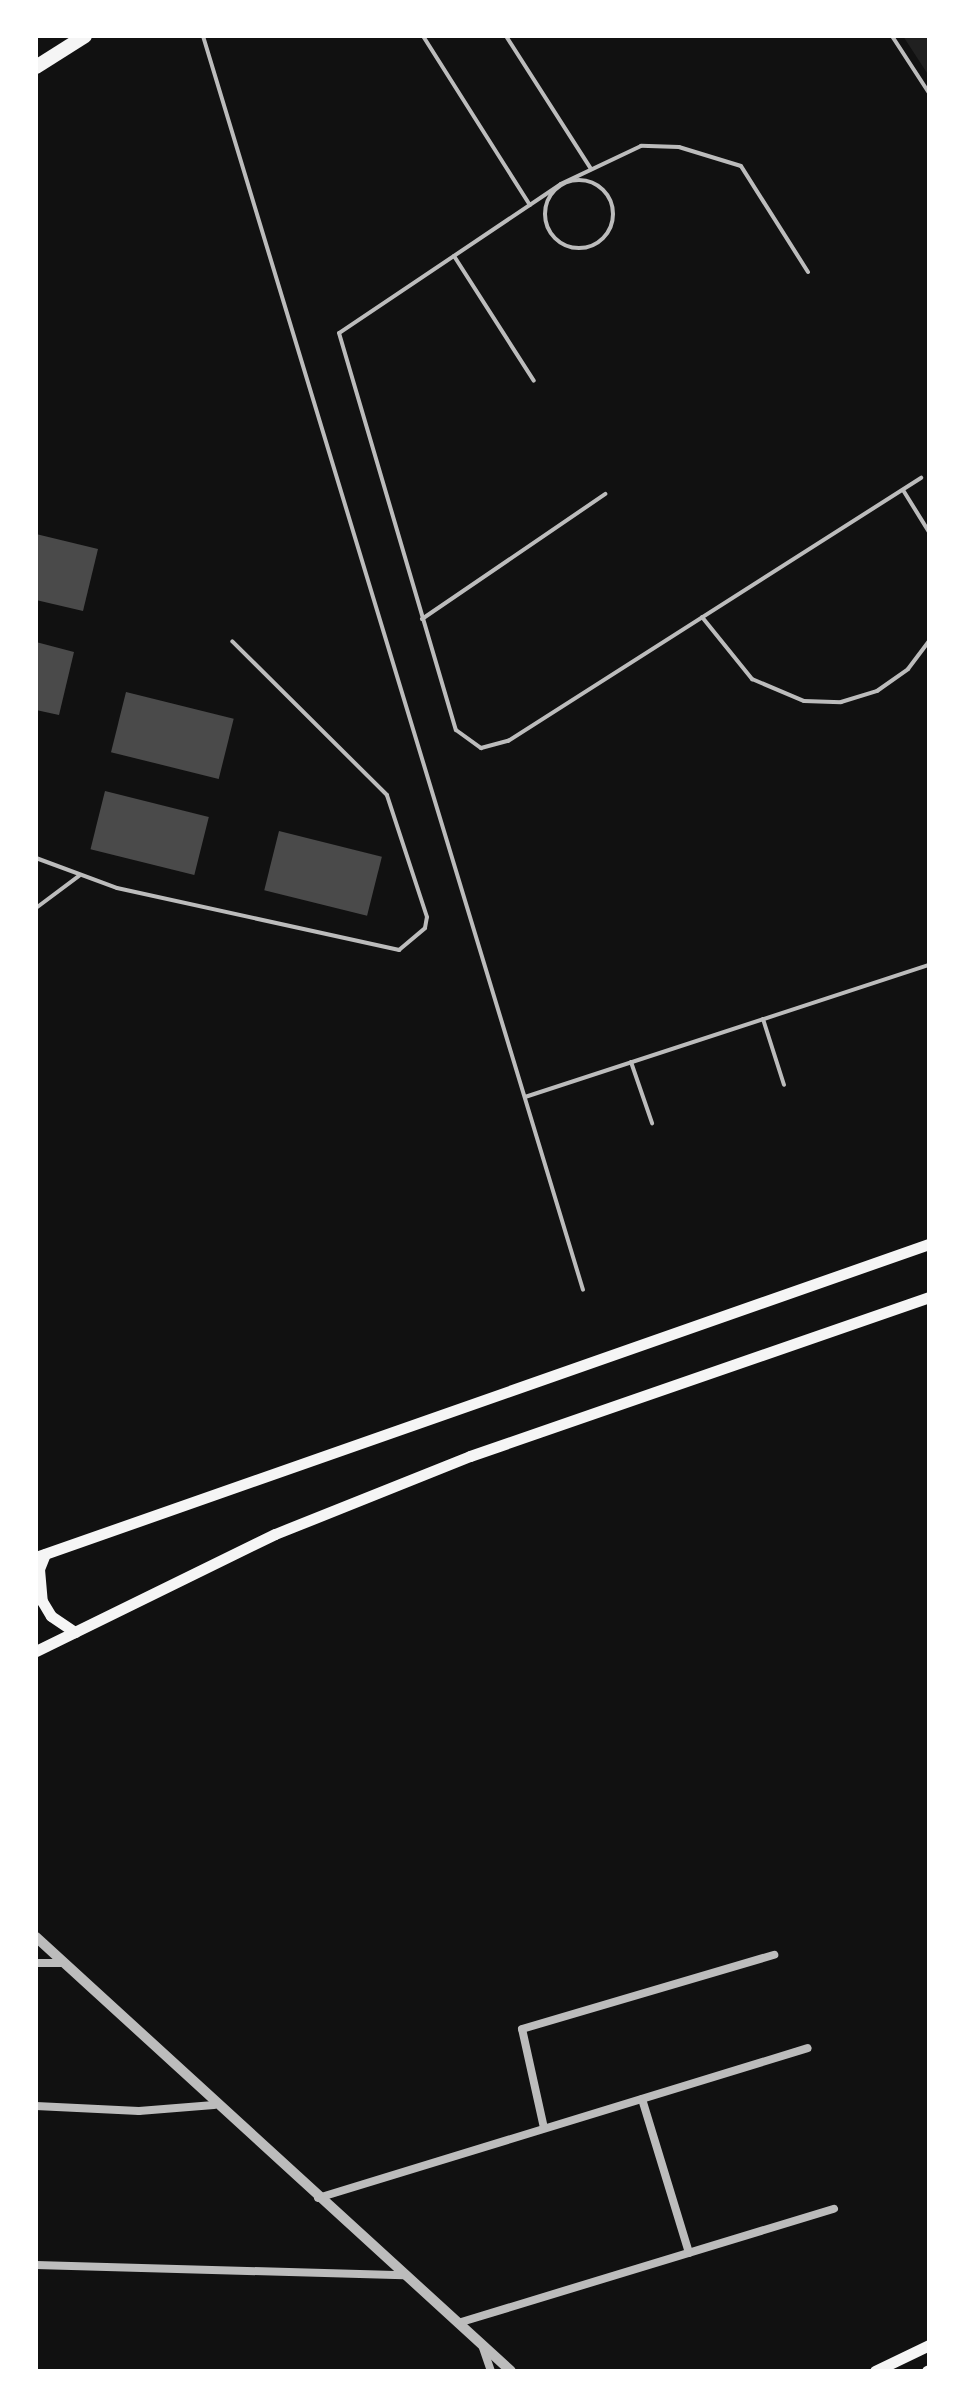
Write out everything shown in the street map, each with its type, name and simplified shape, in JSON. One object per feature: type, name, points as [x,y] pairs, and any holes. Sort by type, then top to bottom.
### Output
[{"type":"highway","points":[[36,67],[85,36]]},
{"type":"main road","points":[[75,1632],[51,1616],[42,1601],[40,1555],[929,1244]]},
{"type":"main road","points":[[36,1651],[275,1534],[470,1456],[929,1297]]},
{"type":"main road","points":[[875,2371],[929,2345]]},
{"type":"street","points":[[36,1937],[214,2105],[511,2371]]},
{"type":"street","points":[[544,2128],[522,2029],[774,1955]]},
{"type":"street","points":[[36,1963],[61,1963]]},
{"type":"street","points":[[318,2198],[808,2048]]},
{"type":"street","points":[[642,2099],[689,2253]]},
{"type":"street","points":[[36,2106],[139,2111],[214,2105]]},
{"type":"street","points":[[458,2323],[834,2209]]},
{"type":"street","points":[[36,2265],[404,2275]]},
{"type":"street","points":[[481,2344],[491,2371]]},
{"type":"lane","points":[[203,36],[583,1290]]},
{"type":"lane","points":[[423,36],[530,205]]},
{"type":"lane","points":[[506,36],[591,169]]},
{"type":"lane","points":[[892,36],[929,93]]},
{"type":"lane","points":[[808,272],[741,166],[679,147],[641,146],[561,184],[339,333],[456,730],[481,748],[508,741],[921,478]]},
{"type":"lane","points":[[584,180],[610,199],[613,220],[593,246],[561,243],[546,225],[546,202],[561,184],[584,180]]},
{"type":"lane","points":[[454,256],[534,381]]},
{"type":"lane","points":[[902,490],[929,532]]},
{"type":"lane","points":[[422,619],[605,494]]},
{"type":"lane","points":[[702,617],[752,679],[804,701],[841,702],[877,691],[908,669],[929,641]]},
{"type":"lane","points":[[36,858],[80,875],[399,950],[425,928],[427,917],[387,795],[232,641]]},
{"type":"lane","points":[[36,908],[80,875]]},
{"type":"lane","points":[[525,1097],[929,965]]},
{"type":"lane","points":[[763,1019],[784,1085]]},
{"type":"lane","points":[[631,1062],[652,1123]]},
{"type":"shaded area","points":[[903,36],[929,36],[929,76]]},
{"type":"building","points":[[36,534],[98,549],[83,611],[36,600]]},
{"type":"building","points":[[36,642],[74,652],[59,715],[36,710]]},
{"type":"building","points":[[126,692],[234,719],[219,779],[111,752]]},
{"type":"building","points":[[105,791],[209,817],[194,875],[90,849]]},
{"type":"building","points":[[279,831],[382,857],[367,916],[264,890]]}]
